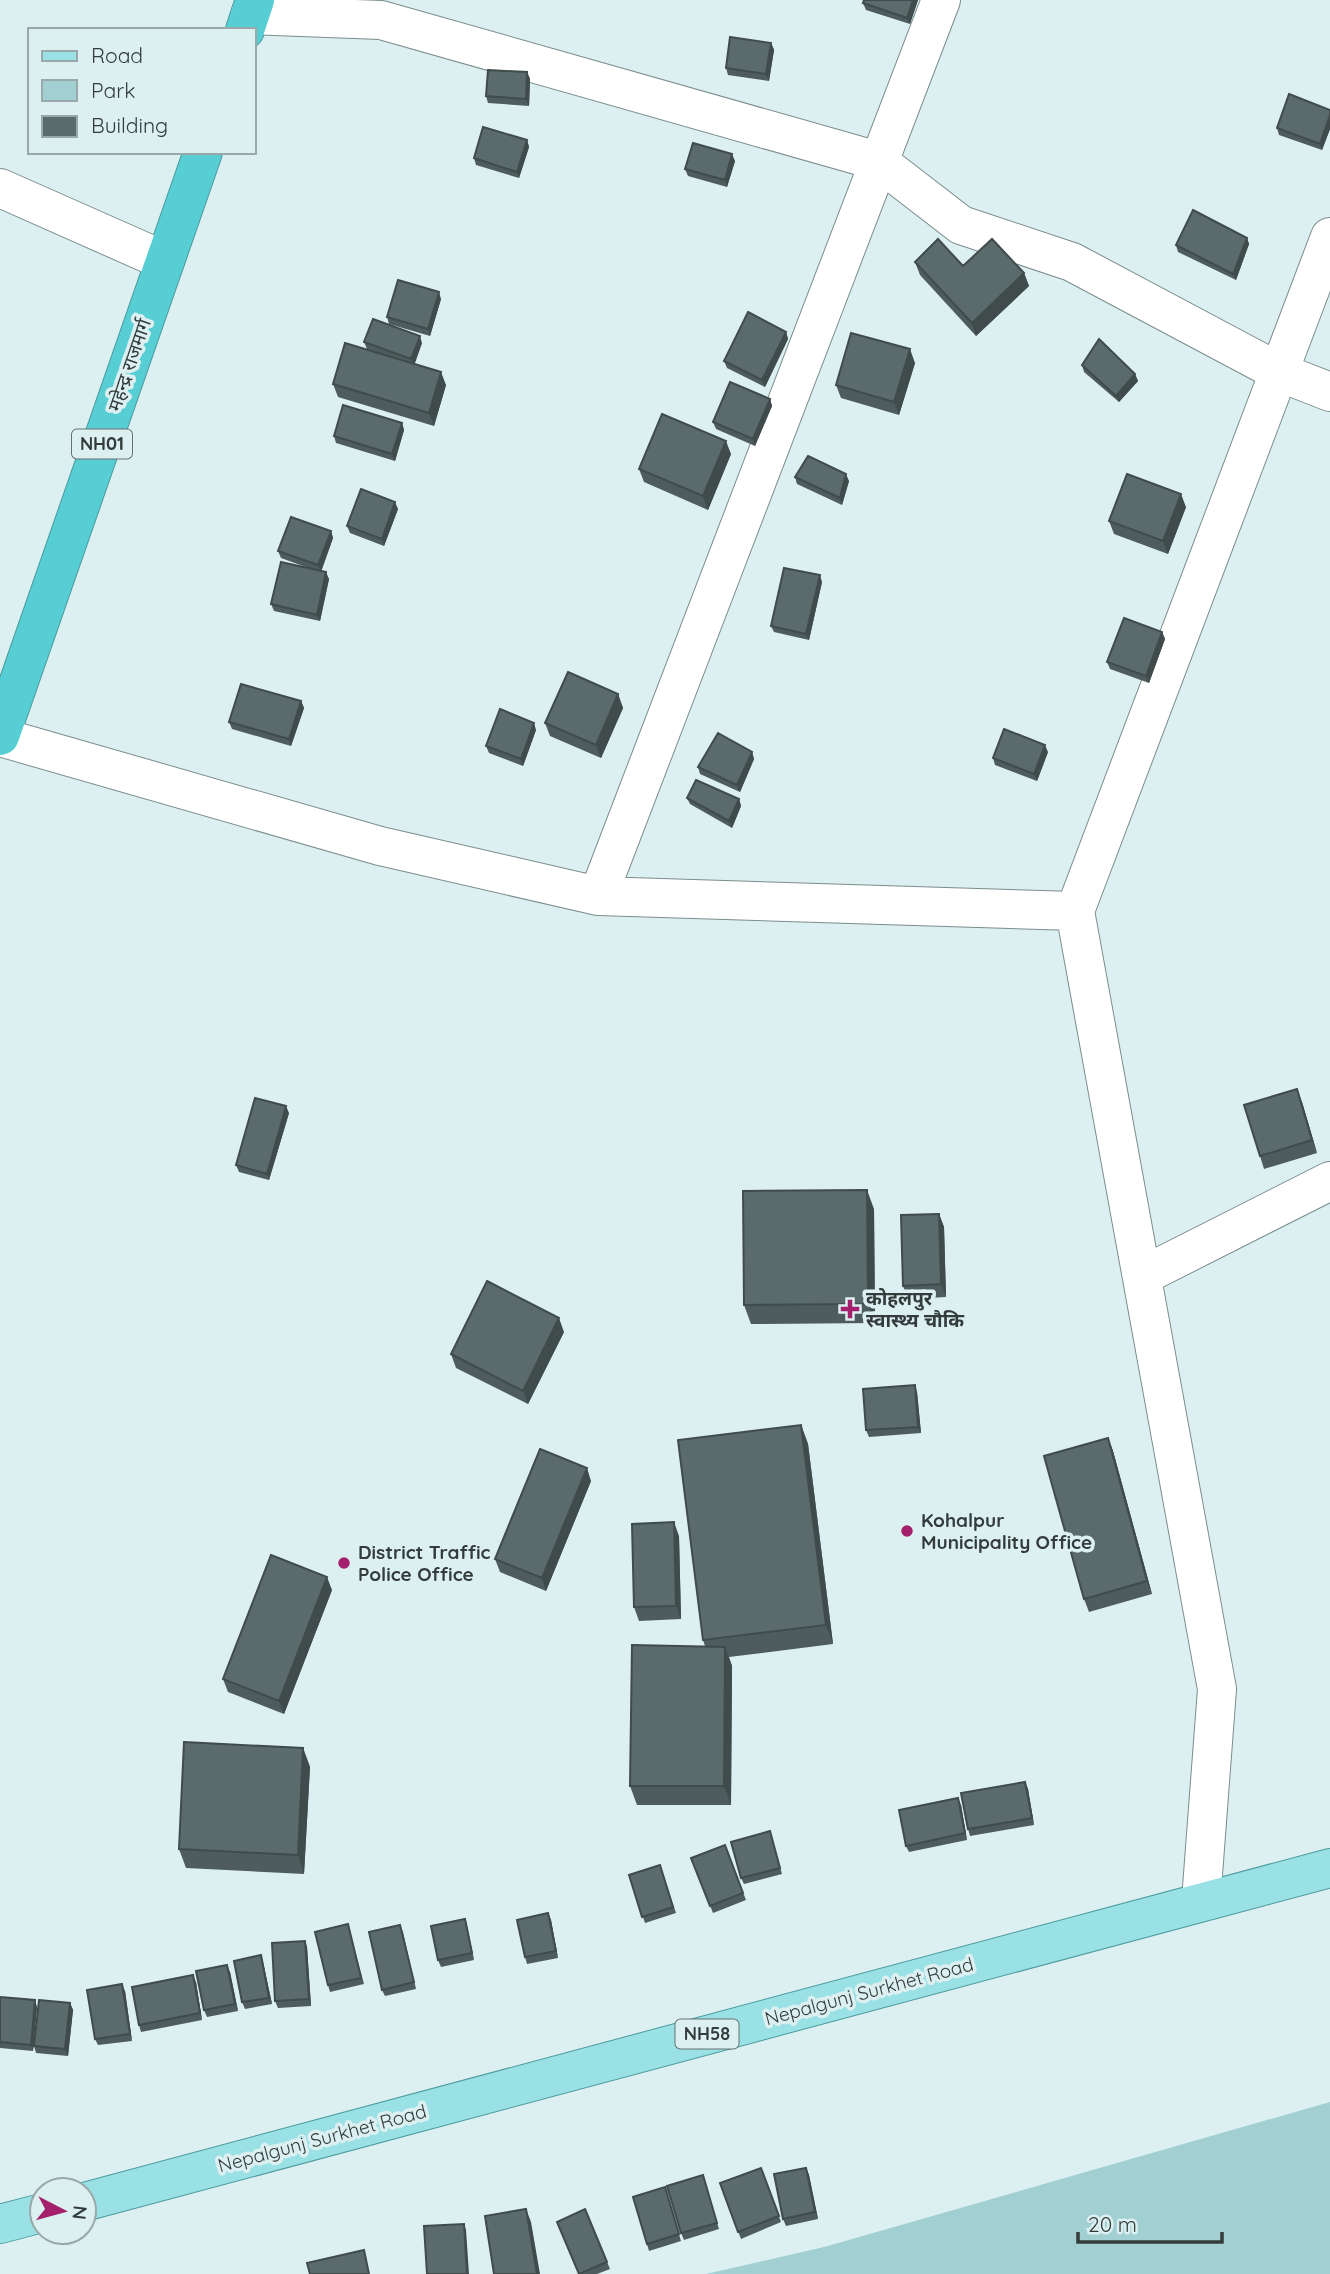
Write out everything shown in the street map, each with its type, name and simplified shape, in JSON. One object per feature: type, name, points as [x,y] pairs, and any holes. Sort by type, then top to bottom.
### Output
[{"type":"highway","name":"महेन्द्र राजमार्ग","points":[[0,737],[202,154]]},
{"type":"main road","name":"Nepalgunj Surkhet Road","points":[[98,2198],[1330,1868]]},
{"type":"main road","points":[[0,2224],[28,2217]]},
{"type":"street","points":[[598,896],[941,0]]},
{"type":"street","points":[[250,15],[381,20],[878,161],[961,225],[1072,262],[1279,372],[1330,392]]},
{"type":"street","points":[[0,188],[166,261]]},
{"type":"street","points":[[1201,1901],[1217,1689],[1075,911],[1330,237]]},
{"type":"street","points":[[0,737],[380,846],[598,896],[1075,911]]},
{"type":"street","points":[[1142,1276],[1330,1181]]},
{"type":"green space","points":[[1330,2102],[1330,2274],[706,2274],[824,2247]]},
{"type":"building","points":[[864,0],[913,0],[907,18],[863,3]]},
{"type":"building","points":[[730,37],[771,43],[766,74],[726,68]]},
{"type":"building","points":[[488,70],[527,72],[526,99],[486,96]]},
{"type":"building","points":[[1289,94],[1330,110],[1320,144],[1277,128]]},
{"type":"building","points":[[483,127],[527,140],[517,172],[474,158]]},
{"type":"building","points":[[693,143],[732,154],[725,180],[685,169]]},
{"type":"building","points":[[1193,210],[1247,238],[1233,274],[1176,245]]},
{"type":"building","points":[[938,239],[963,266],[992,239],[1024,273],[972,323],[915,262]]},
{"type":"building","points":[[398,280],[439,292],[428,329],[387,317]]},
{"type":"building","points":[[748,312],[786,332],[762,380],[724,361]]},
{"type":"building","points":[[373,319],[420,336],[411,359],[364,342]]},
{"type":"building","points":[[851,333],[910,349],[894,402],[836,385]]},
{"type":"building","points":[[1099,339],[1135,374],[1116,396],[1082,365]]},
{"type":"building","points":[[345,343],[441,372],[429,413],[333,384]]},
{"type":"building","points":[[730,382],[770,399],[753,439],[713,422]]},
{"type":"building","points":[[343,405],[402,423],[392,454],[334,436]]},
{"type":"building","points":[[662,414],[726,441],[703,496],[639,469]]},
{"type":"building","points":[[808,456],[846,474],[840,498],[795,477]]},
{"type":"building","points":[[1127,474],[1181,494],[1163,541],[1109,521]]},
{"type":"building","points":[[361,489],[395,502],[382,539],[347,526]]},
{"type":"building","points":[[291,517],[331,531],[318,565],[278,551]]},
{"type":"building","points":[[281,562],[326,572],[317,615],[271,604]]},
{"type":"building","points":[[784,568],[820,575],[806,634],[771,626]]},
{"type":"building","points":[[1124,618],[1162,632],[1146,676],[1107,662]]},
{"type":"building","points":[[568,672],[618,694],[596,745],[545,723]]},
{"type":"building","points":[[241,684],[301,701],[289,739],[229,722]]},
{"type":"building","points":[[500,709],[534,723],[521,759],[486,746]]},
{"type":"building","points":[[1004,729],[1045,745],[1034,774],[993,758]]},
{"type":"building","points":[[718,733],[752,752],[737,785],[698,767]]},
{"type":"building","points":[[696,780],[739,799],[729,821],[687,798]]},
{"type":"building","points":[[1297,1089],[1312,1140],[1260,1156],[1244,1105]]},
{"type":"building","points":[[255,1098],[286,1106],[267,1174],[236,1165]]},
{"type":"building","points":[[867,1190],[868,1304],[744,1305],[743,1191]]},
{"type":"building","points":[[939,1214],[941,1284],[903,1286],[901,1215]]},
{"type":"building","points":[[487,1281],[559,1318],[523,1391],[451,1354]]},
{"type":"building","points":[[915,1385],[918,1427],[866,1430],[863,1389]]},
{"type":"building","points":[[801,1425],[826,1625],[703,1640],[678,1440]]},
{"type":"building","points":[[1108,1438],[1147,1581],[1084,1599],[1044,1456]]},
{"type":"building","points":[[540,1449],[587,1468],[542,1578],[495,1559]]},
{"type":"building","points":[[674,1522],[676,1606],[634,1607],[632,1524]]},
{"type":"building","points":[[271,1555],[327,1577],[279,1701],[223,1679]]},
{"type":"building","points":[[632,1645],[725,1647],[724,1786],[630,1786]]},
{"type":"building","points":[[184,1742],[303,1748],[298,1855],[179,1849]]},
{"type":"building","points":[[1025,1782],[1032,1818],[968,1829],[961,1793]]},
{"type":"building","points":[[958,1798],[965,1833],[906,1846],[899,1810]]},
{"type":"building","points":[[770,1831],[780,1868],[741,1878],[731,1842]]},
{"type":"building","points":[[725,1845],[743,1893],[710,1906],[691,1858]]},
{"type":"building","points":[[660,1865],[673,1907],[642,1917],[629,1875]]},
{"type":"building","points":[[548,1913],[556,1951],[525,1957],[517,1920]]},
{"type":"building","points":[[465,1919],[472,1953],[438,1960],[431,1926]]},
{"type":"building","points":[[348,1924],[361,1978],[328,1985],[315,1932]]},
{"type":"building","points":[[400,1925],[414,1982],[382,1990],[369,1932]]},
{"type":"building","points":[[305,1941],[309,1999],[275,2001],[272,1943]]},
{"type":"building","points":[[261,1955],[269,1998],[242,2002],[234,1961]]},
{"type":"building","points":[[227,1965],[235,2004],[204,2010],[196,1971]]},
{"type":"building","points":[[193,1975],[200,2013],[139,2025],[132,1987]]},
{"type":"building","points":[[122,1984],[130,2034],[95,2039],[87,1990]]},
{"type":"building","points":[[0,1997],[35,2000],[31,2045],[0,2042]]},
{"type":"building","points":[[39,2000],[70,2003],[65,2049],[34,2046]]},
{"type":"building","points":[[761,2168],[779,2216],[738,2232],[720,2183]]},
{"type":"building","points":[[806,2168],[815,2212],[783,2219],[774,2174]]},
{"type":"building","points":[[703,2175],[717,2223],[681,2233],[667,2186]]},
{"type":"building","points":[[665,2187],[679,2234],[647,2244],[633,2197]]},
{"type":"building","points":[[526,2209],[537,2274],[494,2274],[485,2216]]},
{"type":"building","points":[[585,2209],[607,2262],[579,2274],[557,2222]]},
{"type":"building","points":[[464,2224],[467,2274],[427,2274],[424,2226]]},
{"type":"building","points":[[364,2250],[369,2274],[310,2274],[307,2263]]},
{"type":"place","name":"कोहलपुर स्वास्थ्य चौकि","points":[[850,1309]]},
{"type":"place","name":"Kohalpur Municipality Office","points":[[907,1531]]},
{"type":"place","name":"District Traffic Police Office","points":[[344,1563]]}]
